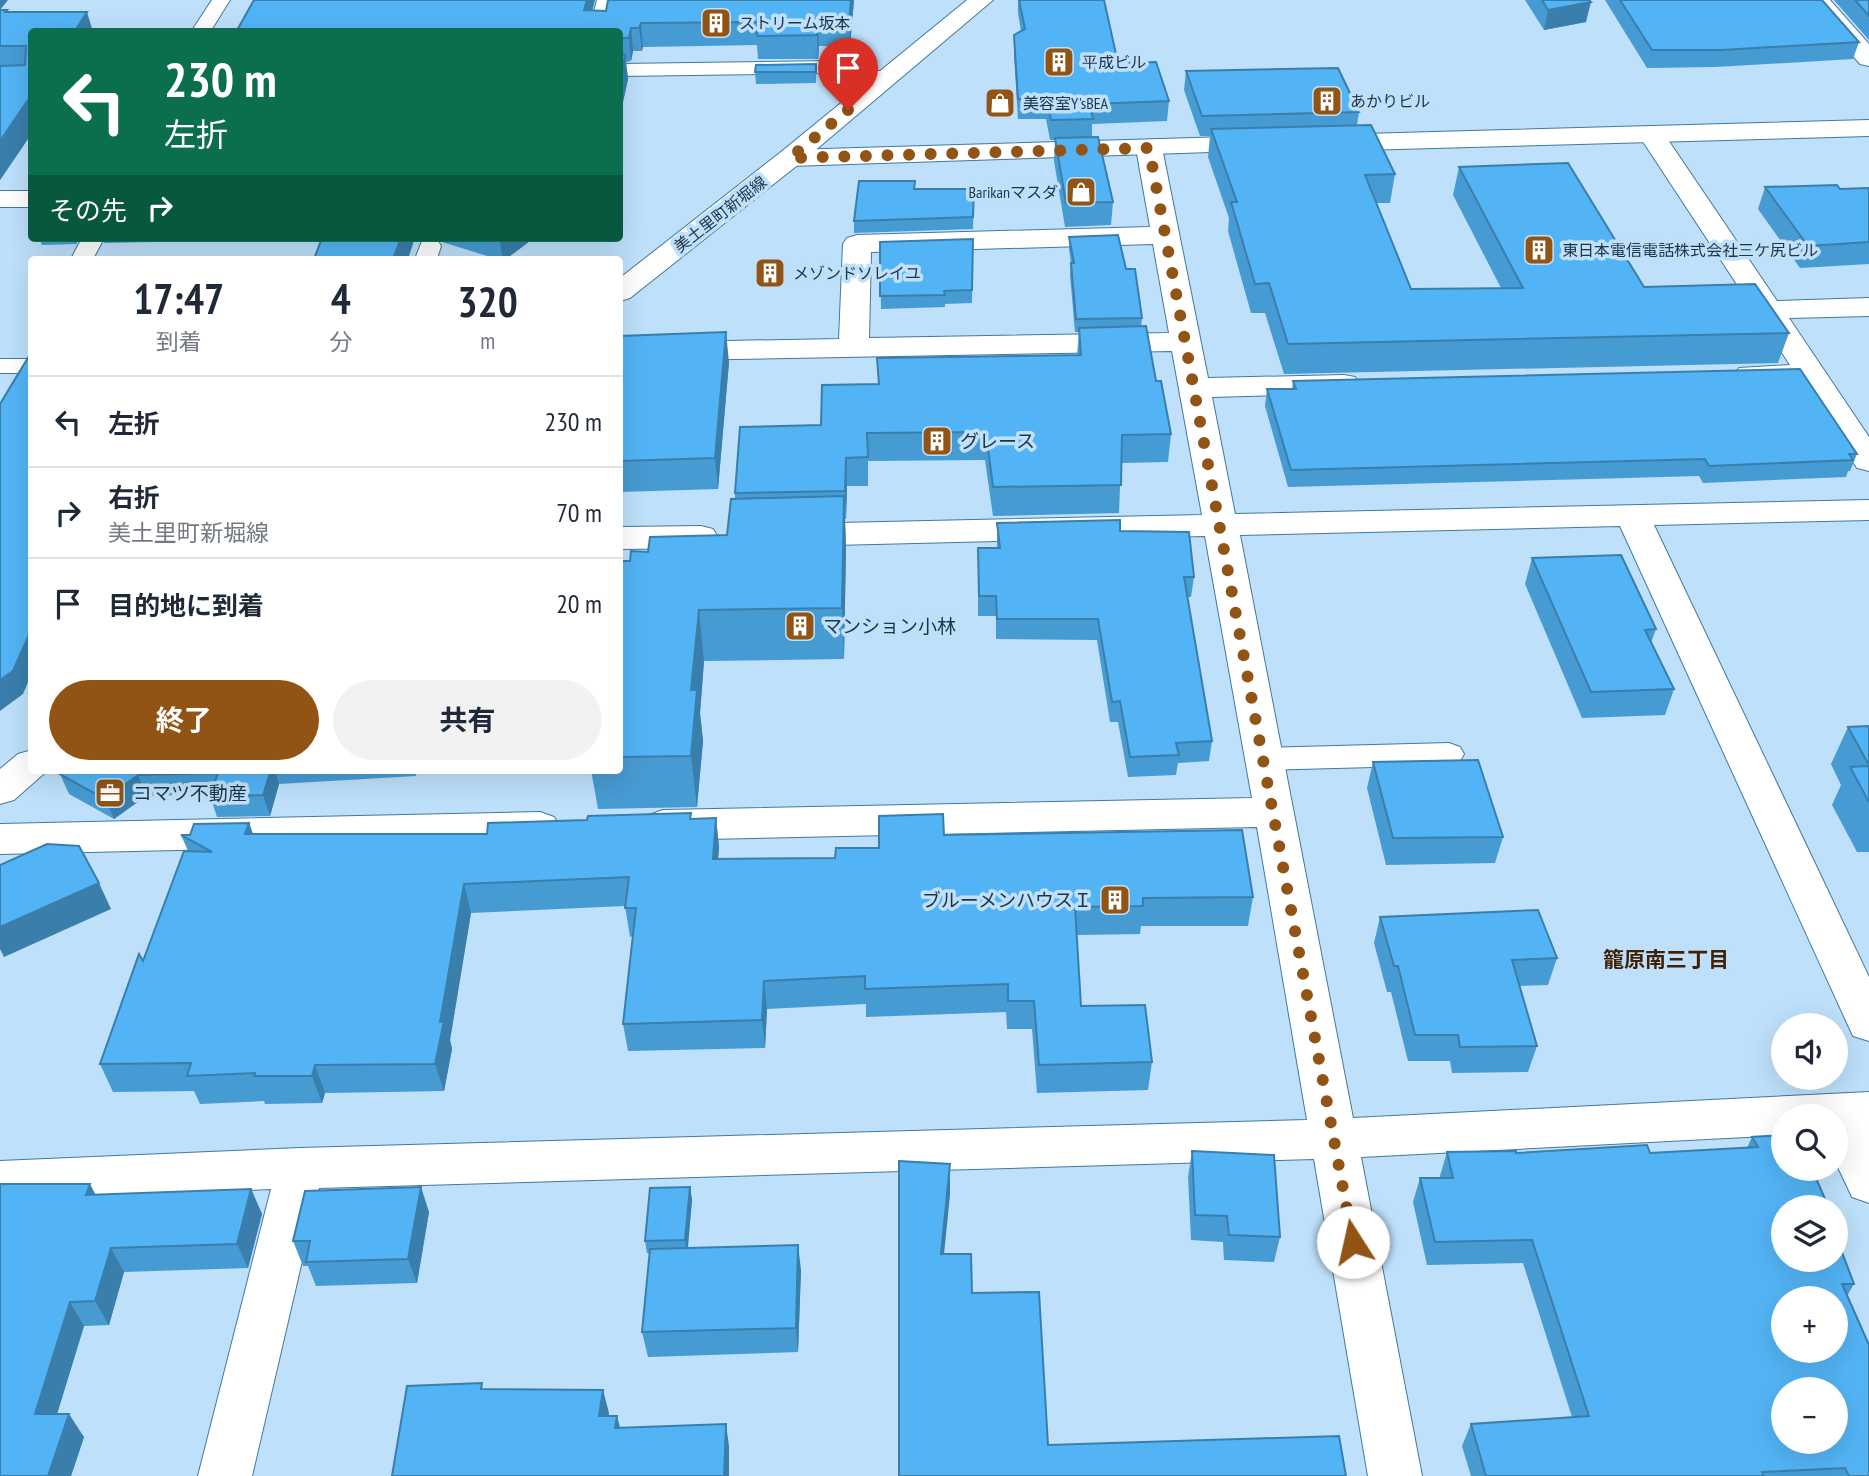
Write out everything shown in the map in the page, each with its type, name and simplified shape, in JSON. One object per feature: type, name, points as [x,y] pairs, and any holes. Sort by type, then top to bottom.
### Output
[{"type":"street","name":"美土里町新堀線","points":[[623,290],[790,158],[981,0]]},
{"type":"street","points":[[1817,0],[1869,59]]},
{"type":"street","points":[[790,158],[1869,128]]},
{"type":"street","points":[[1651,134],[1869,461]]},
{"type":"street","points":[[1149,148],[1275,812],[1395,1476]]},
{"type":"street","points":[[0,199],[28,199]]},
{"type":"street","points":[[854,346],[857,244],[1165,235]]},
{"type":"street","points":[[1769,310],[1869,307]]},
{"type":"street","points":[[623,352],[1185,342]]},
{"type":"street","points":[[1726,376],[1810,374]]},
{"type":"street","points":[[1195,388],[1377,384]]},
{"type":"street","points":[[623,538],[1869,510]]},
{"type":"street","points":[[1633,517],[1869,1023]]},
{"type":"street","points":[[0,790],[28,767]]},
{"type":"street","points":[[623,826],[1275,812]]},
{"type":"street","points":[[0,839],[582,827]]},
{"type":"street","points":[[0,1181],[300,1168],[1335,1139],[1852,1112],[1869,1183]]},
{"type":"street","points":[[225,1476],[300,1168]]},
{"type":"lane","points":[[203,28],[221,0]]},
{"type":"lane","points":[[599,28],[606,0]]},
{"type":"lane","points":[[623,70],[832,67],[886,78]]},
{"type":"lane","points":[[0,366],[28,361]]},
{"type":"lane","points":[[12,388],[28,363]]},
{"type":"lane","points":[[1265,759],[1449,754]]},
{"type":"building","points":[[254,0],[587,0],[584,10],[606,11],[608,0],[851,0],[849,22],[818,22],[817,35],[757,36],[758,22],[641,23],[639,28],[631,28],[629,38],[623,38],[623,28],[238,28]]},
{"type":"building","points":[[1019,0],[1104,0],[1118,63],[1156,62],[1169,101],[1089,104],[1093,119],[1051,120],[1047,99],[1018,99],[1014,35],[1025,29]]},
{"type":"building","points":[[1542,0],[1589,0],[1591,2],[1548,10]]},
{"type":"building","points":[[1620,0],[1822,0],[1859,42],[1722,50],[1652,50]]},
{"type":"building","points":[[1855,0],[1869,0],[1869,16]]},
{"type":"building","points":[[0,10],[87,12],[77,28],[28,28],[28,100],[0,141],[0,66],[25,65],[26,46],[0,46]]},
{"type":"building","points":[[816,64],[816,72],[755,72],[756,65]]},
{"type":"building","points":[[1338,68],[1359,112],[1202,116],[1186,71]]},
{"type":"building","points":[[1371,125],[1395,174],[1365,175],[1411,289],[1523,288],[1459,167],[1568,163],[1644,287],[1755,284],[1789,333],[1288,344],[1269,283],[1255,284],[1231,202],[1237,202],[1211,129]]},
{"type":"building","points":[[1098,137],[1113,202],[1066,203],[1055,138]]},
{"type":"building","points":[[859,181],[915,181],[914,189],[974,189],[973,217],[854,221]]},
{"type":"building","points":[[1837,185],[1840,189],[1869,188],[1869,242],[1808,246],[1765,187]]},
{"type":"building","points":[[1118,235],[1126,269],[1135,269],[1142,318],[1076,319],[1071,263],[1074,263],[1069,237]]},
{"type":"building","points":[[973,239],[972,290],[944,291],[945,295],[880,296],[880,242]]},
{"type":"building","points":[[320,242],[399,242],[394,256],[315,256]]},
{"type":"building","points":[[1146,326],[1156,381],[1161,381],[1171,434],[1122,435],[1121,485],[993,487],[986,432],[867,433],[868,457],[846,458],[845,491],[735,493],[740,427],[821,425],[822,385],[879,384],[877,358],[1081,355],[1079,328]]},
{"type":"building","points":[[726,332],[715,458],[623,461],[623,336]]},
{"type":"building","points":[[28,358],[28,637],[13,671],[0,680],[0,404]]},
{"type":"building","points":[[1800,369],[1857,454],[1849,454],[1853,460],[1709,466],[1705,459],[1291,470],[1267,389],[1296,389],[1293,381]]},
{"type":"building","points":[[844,496],[842,608],[699,610],[691,690],[697,690],[691,756],[623,757],[623,561],[630,561],[631,551],[648,552],[650,537],[727,535],[731,499]]},
{"type":"building","points":[[1120,520],[1120,531],[1189,532],[1194,577],[1184,577],[1212,741],[1176,743],[1179,755],[1130,757],[1120,701],[1112,702],[1098,619],[997,619],[996,596],[979,596],[978,548],[1000,548],[997,523]]},
{"type":"building","points":[[1621,555],[1656,629],[1645,630],[1674,689],[1591,692],[1532,558]]},
{"type":"building","points":[[1869,726],[1869,765],[1848,727]]},
{"type":"building","points":[[1478,760],[1503,837],[1393,838],[1373,762]]},
{"type":"building","points":[[1869,766],[1869,802],[1850,767]]},
{"type":"building","points":[[60,774],[178,774],[138,775],[105,799]]},
{"type":"building","points":[[218,774],[270,774],[263,795],[210,796]]},
{"type":"building","points":[[691,813],[690,819],[716,818],[713,859],[835,858],[836,848],[879,848],[879,816],[943,814],[944,835],[1242,830],[1253,897],[1143,898],[1143,906],[1075,907],[1081,1006],[1145,1005],[1152,1062],[1039,1065],[1034,1001],[1008,1001],[1008,984],[865,989],[865,976],[764,981],[762,1020],[623,1024],[636,908],[625,908],[629,877],[464,884],[435,1064],[315,1065],[312,1076],[254,1076],[255,1073],[187,1076],[191,1063],[100,1064],[139,954],[143,961],[184,851],[212,852],[181,835],[190,835],[194,824],[249,823],[245,834],[487,834],[488,823]]},
{"type":"building","points":[[47,844],[79,846],[99,883],[0,927],[0,865]]},
{"type":"building","points":[[1538,910],[1557,958],[1512,960],[1537,1046],[1460,1047],[1458,1035],[1415,1035],[1398,966],[1394,966],[1380,917]]},
{"type":"building","points":[[1771,1136],[1771,1181],[1817,1181],[1823,1195],[1771,1195],[1771,1272],[1848,1272],[1848,1268],[1854,1284],[1771,1286],[1771,1363],[1848,1363],[1848,1298],[1869,1345],[1869,1476],[1849,1476],[1845,1468],[1762,1472],[1764,1476],[1486,1476],[1471,1424],[1589,1416],[1532,1240],[1435,1242],[1420,1178],[1453,1178],[1447,1152],[1516,1153],[1647,1145],[1650,1153],[1758,1147],[1752,1137]]},
{"type":"building","points":[[1192,1151],[1274,1155],[1280,1237],[1229,1235],[1227,1216],[1195,1215]]},
{"type":"building","points":[[899,1161],[950,1164],[941,1254],[971,1254],[972,1293],[1039,1292],[1048,1445],[1339,1436],[1346,1476],[899,1476]]},
{"type":"building","points":[[0,1184],[90,1184],[86,1195],[251,1189],[237,1244],[111,1248],[95,1301],[70,1302],[35,1414],[69,1414],[48,1476],[0,1476]]},
{"type":"building","points":[[421,1187],[408,1259],[306,1262],[310,1241],[293,1241],[305,1191]]},
{"type":"building","points":[[690,1187],[685,1240],[645,1241],[650,1188]]},
{"type":"building","points":[[798,1245],[796,1328],[642,1332],[650,1249]]},
{"type":"building","points":[[482,1383],[481,1389],[603,1390],[599,1416],[617,1416],[615,1428],[726,1424],[724,1476],[392,1476],[407,1386]]},
{"type":"place","name":"ストリーム坂本","points":[[716,23]]},
{"type":"place","name":"平成ビル","points":[[1059,62]]},
{"type":"place","name":"あかりビル","points":[[1327,101]]},
{"type":"place","name":"美容室Y'sBEA","points":[[1000,103]]},
{"type":"place","name":"Barikanマスダ","points":[[1081,192]]},
{"type":"place","name":"東日本電信電話株式会社三ケ尻ビル","points":[[1539,250]]},
{"type":"place","name":"メゾンドソレイユ","points":[[770,273]]},
{"type":"place","name":"グレース","points":[[937,441]]},
{"type":"place","name":"マンション小林","points":[[800,626]]},
{"type":"place","name":"コマツ不動産","points":[[110,793]]},
{"type":"place","name":"ブルーメンハウスＩ","points":[[1115,900]]},
{"type":"district","name":"籠原南三丁目","points":[[1666,959]]},
{"type":"route","points":[[848,110],[790,158],[1149,148],[1353,1242]]}]
